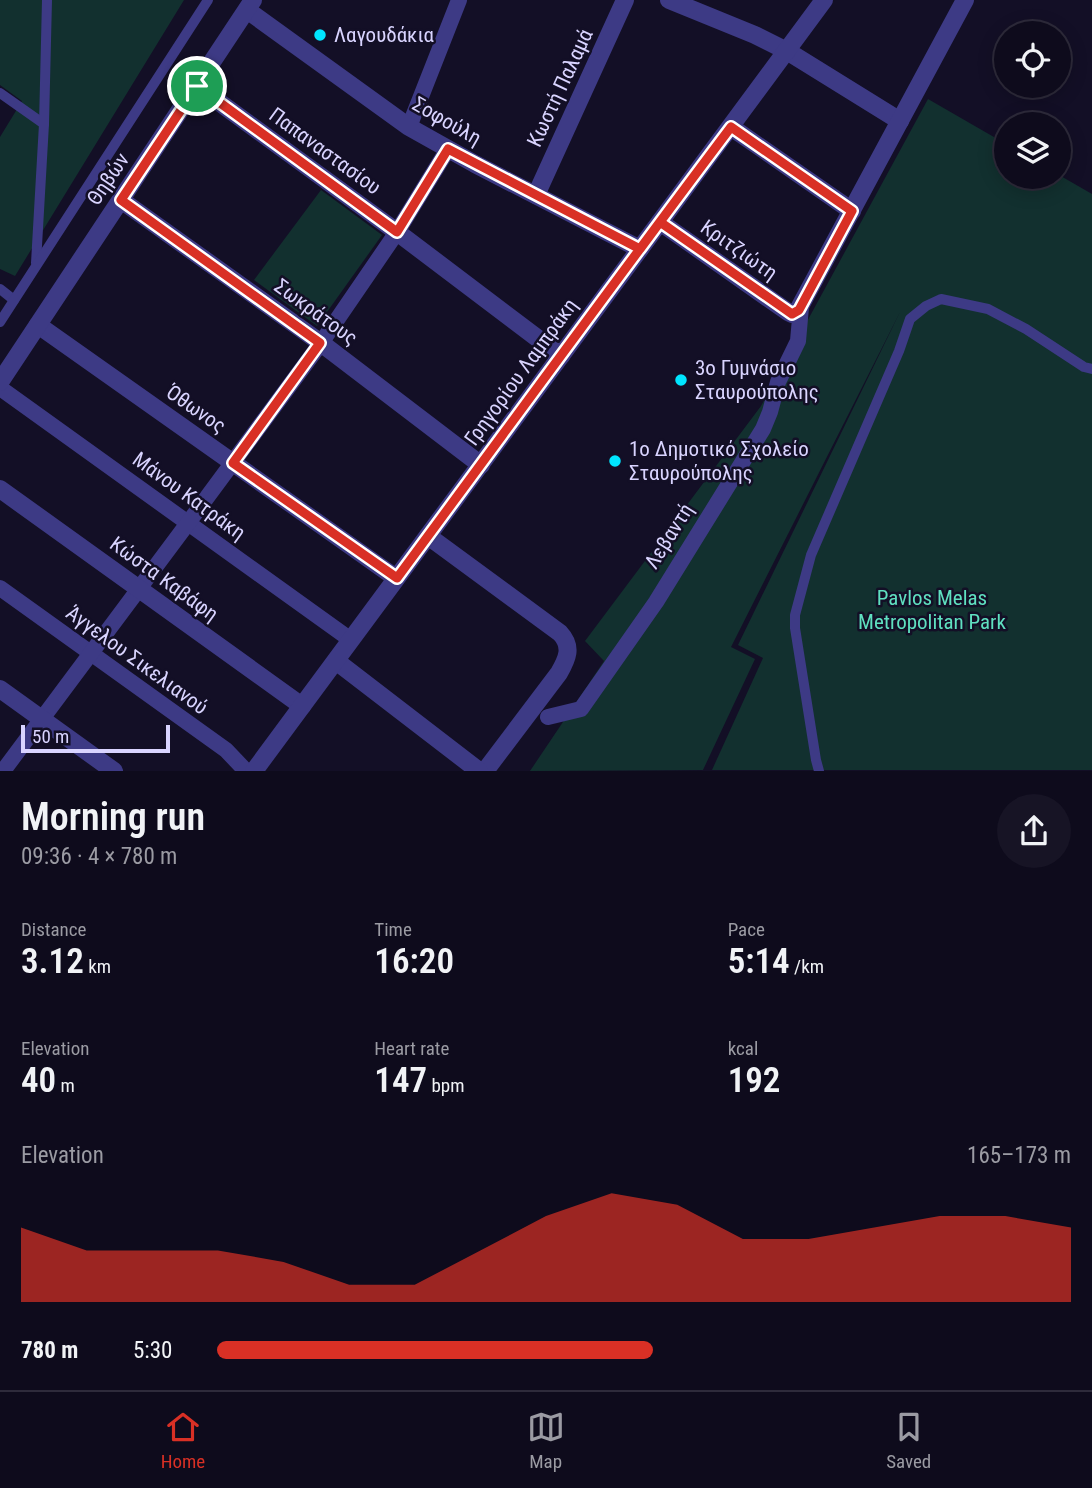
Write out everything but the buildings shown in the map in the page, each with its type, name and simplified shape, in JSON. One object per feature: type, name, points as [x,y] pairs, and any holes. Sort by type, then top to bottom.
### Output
[{"type":"street","points":[[409,127],[459,0]]},
{"type":"street","name":"Κωστή Παλαμά","points":[[536,195],[625,0]]},
{"type":"street","points":[[669,0],[787,51],[900,121]]},
{"type":"street","name":"Γρηγορίου Λαμπράκη","points":[[254,771],[824,0]]},
{"type":"street","name":"Λεβαντή","points":[[548,717],[581,709],[656,602],[763,429],[778,382],[798,341],[797,311],[965,0]]},
{"type":"street","name":"Σοφούλη","points":[[250,5],[409,127],[640,249]]},
{"type":"street","name":"Θηβών","points":[[0,383],[250,5]]},
{"type":"street","name":"Παπαναστασίου","points":[[197,86],[561,356]]},
{"type":"street","points":[[731,127],[852,211]]},
{"type":"street","points":[[3,771],[320,343],[397,232],[448,149]]},
{"type":"street","name":"Σωκράτους","points":[[121,200],[320,343],[481,464]]},
{"type":"street","name":"Κριτζιώτη","points":[[660,222],[797,311]]},
{"type":"street","name":"Όθωνος","points":[[38,325],[397,578]]},
{"type":"street","name":"Μάνου Κατράκη","points":[[0,388],[351,640]]},
{"type":"street","name":"Κώστα Καβάφη","points":[[0,489],[302,706]]},
{"type":"street","points":[[428,536],[560,633],[569,651],[559,673],[485,771]]},
{"type":"street","name":"Άγγελου Σικελιανού","points":[[0,588],[226,750],[246,771]]},
{"type":"street","points":[[335,661],[479,771]]},
{"type":"street","points":[[0,689],[114,771]]},
{"type":"lane","points":[[36,266],[44,124],[47,0]]},
{"type":"lane","points":[[0,322],[208,0]]},
{"type":"lane","points":[[0,93],[44,124]]},
{"type":"lane","points":[[0,289],[14,300]]},
{"type":"lane","points":[[819,771],[795,628],[796,615],[811,555],[899,351],[910,319],[926,306],[941,299],[988,309],[1026,329],[1084,367],[1092,369]]},
{"type":"green space","points":[[0,0],[184,0],[15,276],[0,269],[0,137],[22,101],[0,85]]},
{"type":"green space","name":"Pavlos Melas Metropolitan Park","points":[[928,99],[994,137],[994,189],[1071,189],[1071,182],[1092,194],[1092,770],[712,770],[763,658],[738,645],[900,312],[731,647],[755,659],[703,770],[530,771],[604,661],[585,641],[761,406]]},
{"type":"green space","points":[[321,190],[382,235],[317,326],[254,280]]},
{"type":"place","name":"Λαγουδάκια","points":[[320,35]]},
{"type":"place","name":"3ο Γυμνάσιο Σταυρούπολης","points":[[681,380]]},
{"type":"place","name":"1ο Δημοτικό Σχολείο Σταυρούπολης","points":[[615,461]]},
{"type":"route","points":[[197,86],[121,200],[320,343],[233,463],[397,578],[604,297],[640,249],[660,222],[731,127],[852,211],[799,310],[792,314],[660,222],[640,249],[448,149],[397,232],[197,86]]}]
